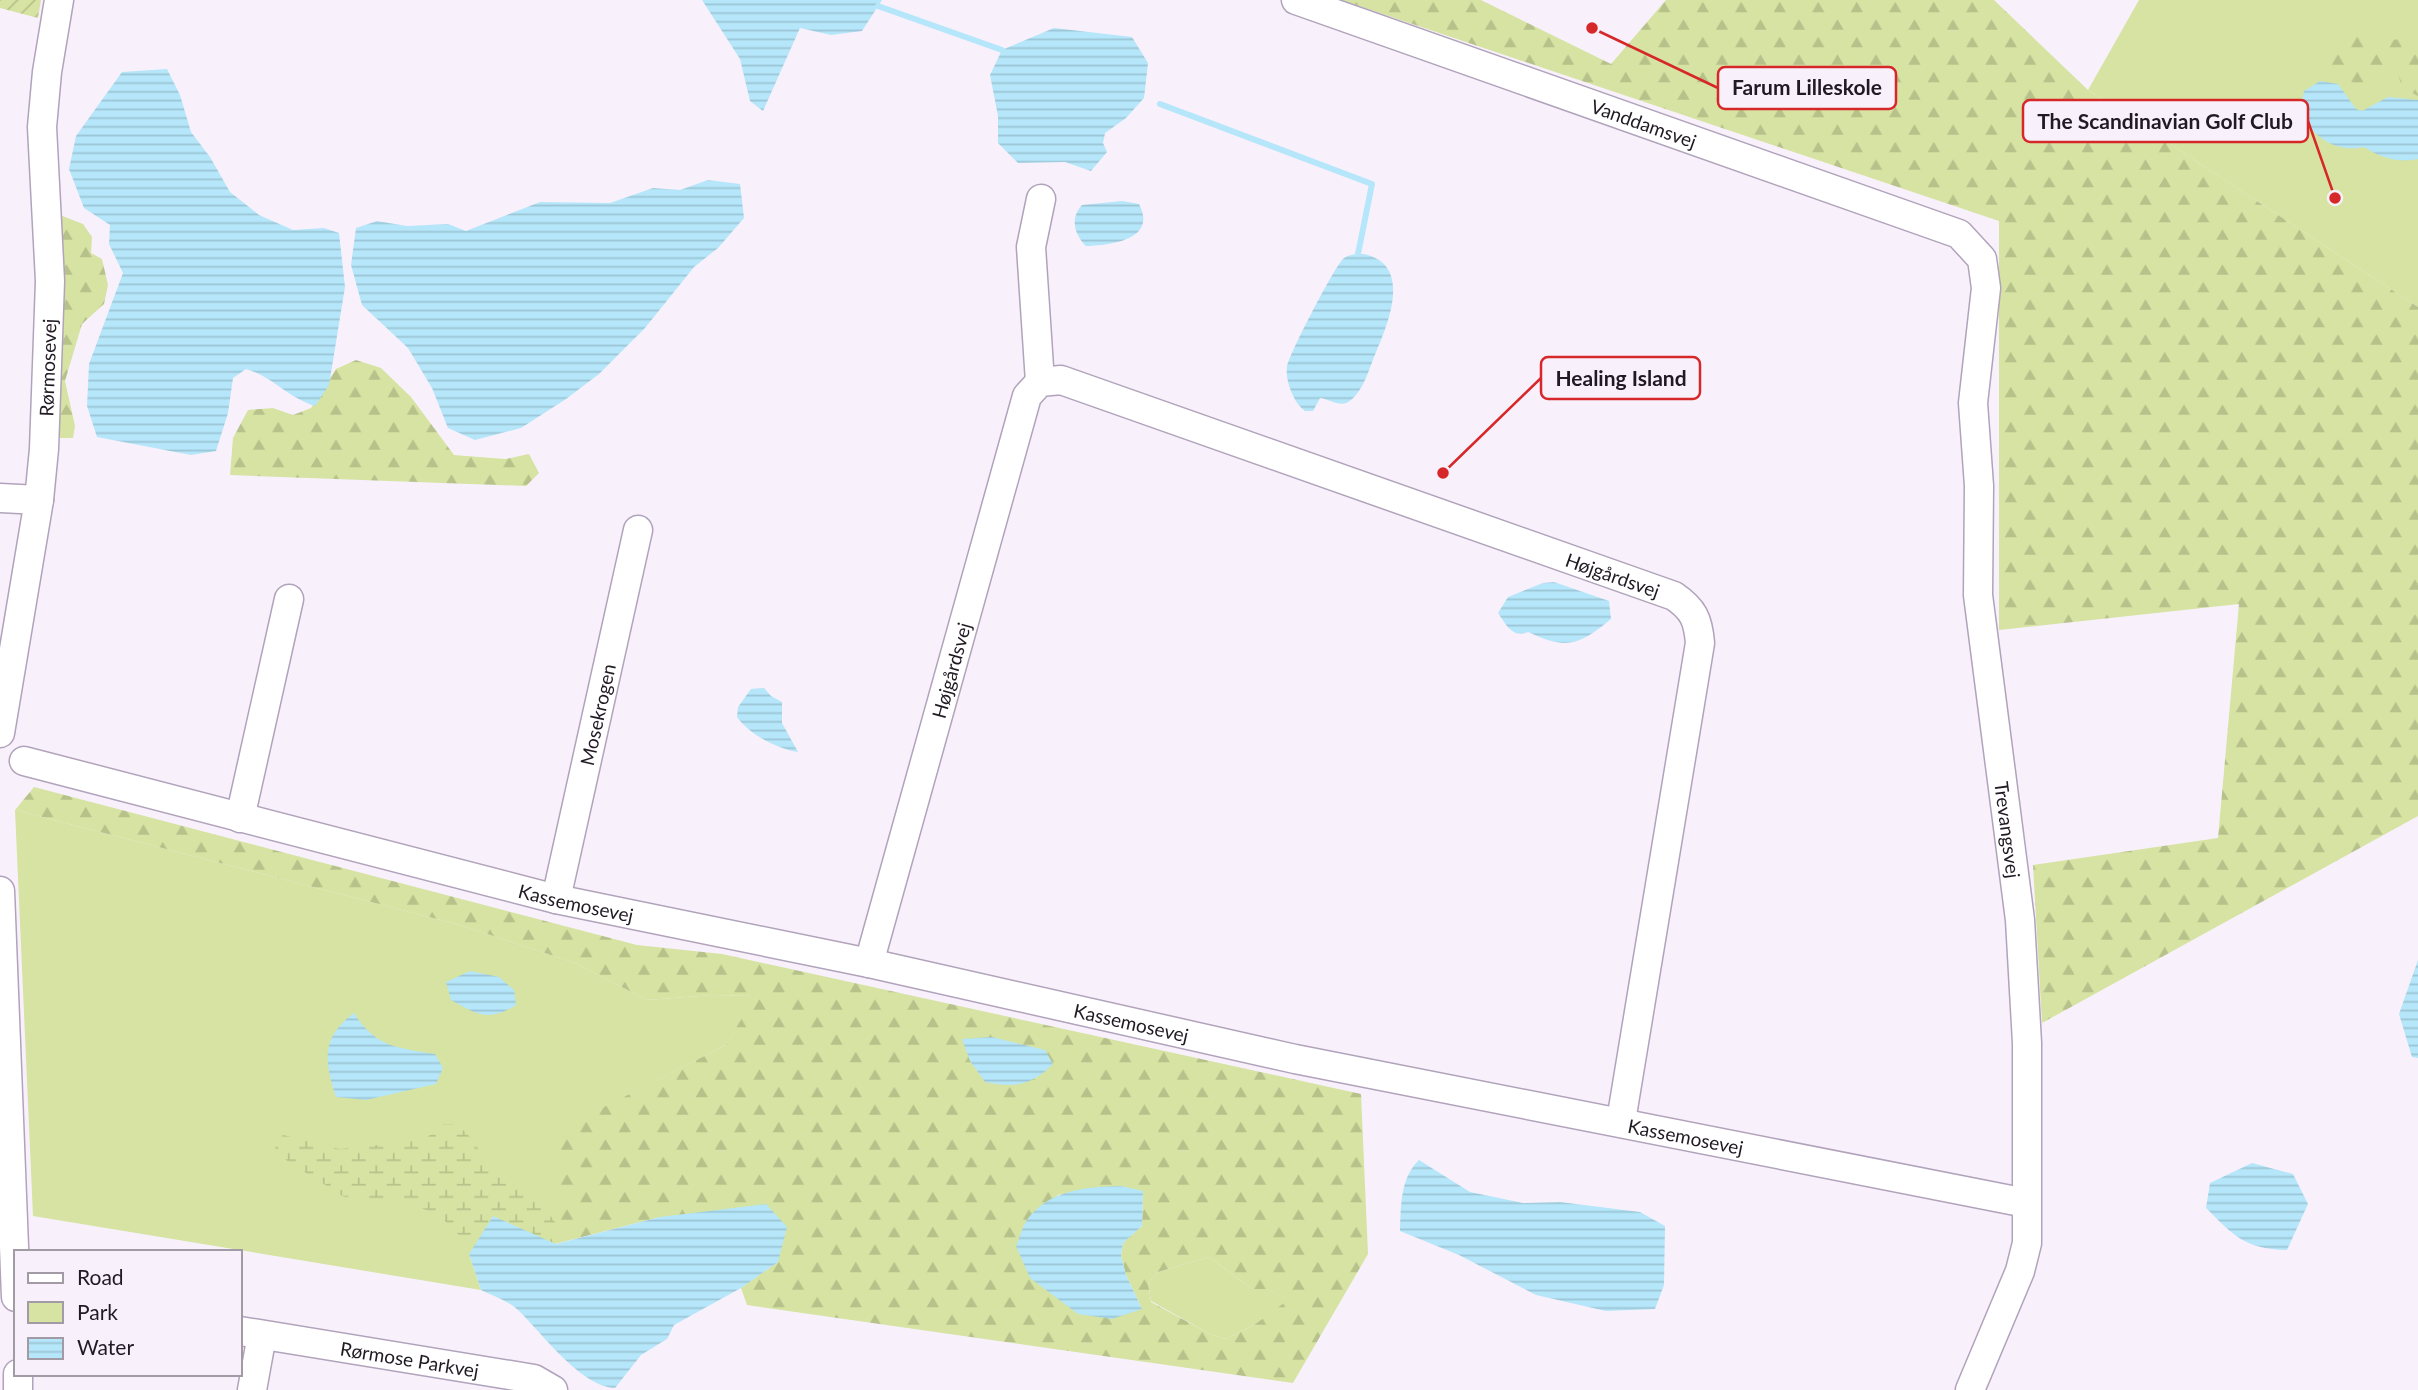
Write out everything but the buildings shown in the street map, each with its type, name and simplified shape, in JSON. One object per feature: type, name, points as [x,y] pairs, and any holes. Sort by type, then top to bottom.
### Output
[{"type":"street","name":"Rørmosevej","points":[[0,733],[39,500],[50,281],[42,127],[47,72],[59,0]]},
{"type":"street","name":"Vanddamsvej","points":[[1296,0],[1959,234],[1982,259]]},
{"type":"street","points":[[1040,382],[1031,247],[1041,200]]},
{"type":"street","name":"Trevangsvej","points":[[1970,1390],[2020,1271],[2027,1243],[2027,1043],[2020,920],[1978,595],[1979,486],[1973,403],[1986,288],[1982,259]]},
{"type":"street","name":"Højgårdsvej","points":[[869,963],[1027,396],[1040,382],[1060,380],[1661,591],[1690,607],[1698,622],[1700,643],[1621,1121]]},
{"type":"street","points":[[0,498],[39,500]]},
{"type":"street","name":"Mosekrogen","points":[[556,899],[638,530]]},
{"type":"street","points":[[240,818],[289,599]]},
{"type":"street","name":"Kassemosevej","points":[[24,761],[556,899],[869,963],[1295,1059],[1621,1121],[2026,1203]]},
{"type":"street","points":[[0,891],[14,1250]]},
{"type":"street","name":"Rørmose Parkvej","points":[[252,1390],[251,1333],[534,1380],[553,1390]]},
{"type":"green space","points":[[0,0],[41,0],[38,18],[0,8]]},
{"type":"green space","points":[[1341,0],[1481,0],[1611,64],[1666,0],[1994,0],[2088,90],[2418,307],[2418,816],[2042,1023],[2033,865],[2218,838],[2239,604],[1999,630],[1999,221]]},
{"type":"green space","points":[[2139,0],[2418,0],[2418,307],[2088,90]]},
{"type":"green space","points":[[2353,26],[2365,29],[2374,40],[2418,39],[2418,96],[2402,87],[2397,71],[2377,73],[2370,88],[2348,85],[2344,80],[2344,66],[2335,66],[2328,72],[2321,71],[2318,55]]},
{"type":"green space","points":[[60,215],[83,224],[92,237],[91,253],[102,259],[108,285],[104,304],[82,324],[65,381],[75,426],[73,438],[55,438]]},
{"type":"green space","points":[[356,360],[381,368],[411,397],[454,455],[505,459],[529,454],[539,473],[526,486],[230,475],[233,438],[248,410],[273,408],[293,415],[311,408],[336,369]]},
{"type":"green space","points":[[34,787],[637,945],[722,954],[1361,1094],[1368,1254],[1293,1383],[747,1305],[741,1288],[778,1262],[660,1217],[555,1244],[555,1132],[726,1045],[755,996],[712,995],[647,1000],[575,963],[460,925],[15,810]],"holes":[[[1121,1186],[1143,1192],[1142,1226],[1123,1243],[1121,1256],[1126,1275],[1142,1309],[1057,1195]],[[1209,1257],[1252,1289],[1268,1289],[1288,1300],[1254,1325],[1226,1339],[1210,1334],[1151,1302],[1148,1283],[1158,1272]]]},
{"type":"green space","points":[[15,810],[460,925],[575,963],[647,1000],[712,995],[756,996],[726,1045],[556,1132],[555,1244],[469,1254],[481,1290],[33,1216]]},
{"type":"green space","points":[[443,1124],[457,1124],[474,1141],[487,1165],[535,1196],[555,1222],[555,1244],[493,1216],[469,1254],[460,1236],[442,1218],[407,1201],[344,1197],[286,1160],[277,1152],[273,1142],[283,1135],[340,1149],[424,1140]]},
{"type":"green space","points":[[1209,1257],[1252,1289],[1268,1289],[1289,1300],[1254,1325],[1226,1339],[1210,1334],[1151,1301],[1148,1283],[1158,1272]]},
{"type":"water","points":[[702,0],[882,0],[862,31],[831,35],[800,28],[763,111],[750,101],[740,59]]},
{"type":"water","points":[[1054,28],[1132,37],[1148,63],[1144,98],[1126,118],[1105,133],[1103,143],[1107,152],[1091,171],[1065,162],[1018,163],[998,143],[998,116],[990,75],[1002,50]]},
{"type":"water","points":[[167,69],[180,95],[191,132],[210,157],[230,192],[259,215],[293,230],[324,228],[339,233],[345,287],[329,385],[315,406],[246,369],[233,378],[228,413],[216,451],[191,455],[97,437],[87,406],[89,364],[123,273],[109,244],[110,225],[84,208],[69,169],[76,136],[122,72]]},
{"type":"water","points":[[2320,81],[2338,84],[2356,109],[2362,111],[2388,97],[2418,100],[2418,159],[2390,159],[2364,147],[2339,147],[2318,135],[2310,126],[2302,104],[2304,91]]},
{"type":"water","points":[[708,180],[740,184],[744,218],[718,248],[694,267],[645,328],[599,374],[521,428],[475,440],[448,428],[432,388],[408,348],[362,305],[351,265],[356,228],[377,221],[407,226],[448,224],[466,231],[540,202],[610,203],[653,188],[680,190]]},
{"type":"water","points":[[1122,201],[1139,204],[1143,216],[1142,226],[1137,233],[1118,242],[1086,246],[1075,226],[1076,215],[1082,205]]},
{"type":"water","points":[[1364,254],[1380,260],[1389,271],[1393,284],[1393,299],[1385,330],[1367,376],[1356,395],[1343,404],[1320,398],[1313,411],[1305,411],[1297,403],[1289,385],[1289,359],[1338,265],[1348,256]]},
{"type":"water","points":[[1554,582],[1609,601],[1611,619],[1581,640],[1563,643],[1528,632],[1510,630],[1498,613],[1508,597],[1543,583]]},
{"type":"water","points":[[764,688],[782,702],[782,723],[798,752],[764,740],[737,717],[738,707],[751,689]]},
{"type":"water","points":[[2418,960],[2418,1058],[2412,1057],[2399,1014]]},
{"type":"water","points":[[470,971],[499,977],[514,990],[516,1005],[490,1015],[468,1010],[451,1000],[446,982]]},
{"type":"water","points":[[354,1013],[370,1033],[388,1044],[435,1054],[443,1068],[436,1084],[366,1100],[336,1097],[329,1072],[328,1051],[336,1031]]},
{"type":"water","points":[[992,1037],[1045,1050],[1053,1064],[1037,1077],[1022,1084],[985,1082],[970,1061],[962,1039]]},
{"type":"water","points":[[1419,1160],[1470,1192],[1523,1203],[1560,1202],[1640,1212],[1665,1226],[1664,1285],[1655,1309],[1606,1311],[1536,1295],[1459,1255],[1400,1231],[1405,1184]]},
{"type":"water","points":[[2252,1163],[2293,1174],[2308,1204],[2287,1250],[2250,1244],[2233,1233],[2206,1208],[2210,1183]]},
{"type":"water","points":[[1121,1186],[1143,1191],[1142,1226],[1123,1243],[1121,1256],[1126,1275],[1142,1309],[1112,1319],[1078,1314],[1030,1278],[1016,1246],[1028,1219],[1049,1200],[1072,1191]]},
{"type":"water","points":[[766,1204],[787,1227],[778,1262],[741,1288],[674,1325],[667,1339],[641,1355],[615,1388],[602,1385],[575,1369],[515,1307],[481,1290],[469,1254],[493,1216],[556,1244],[660,1217]]},
{"type":"waterway","points":[[878,6],[1002,50]]},
{"type":"waterway","points":[[1160,104],[1372,184],[1358,254]]},
{"type":"place","name":"Farum Lilleskole","points":[[1592,28]]},
{"type":"place","name":"The Scandinavian Golf Club","points":[[2335,198]]},
{"type":"place","name":"Healing Island","points":[[1443,473]]}]
